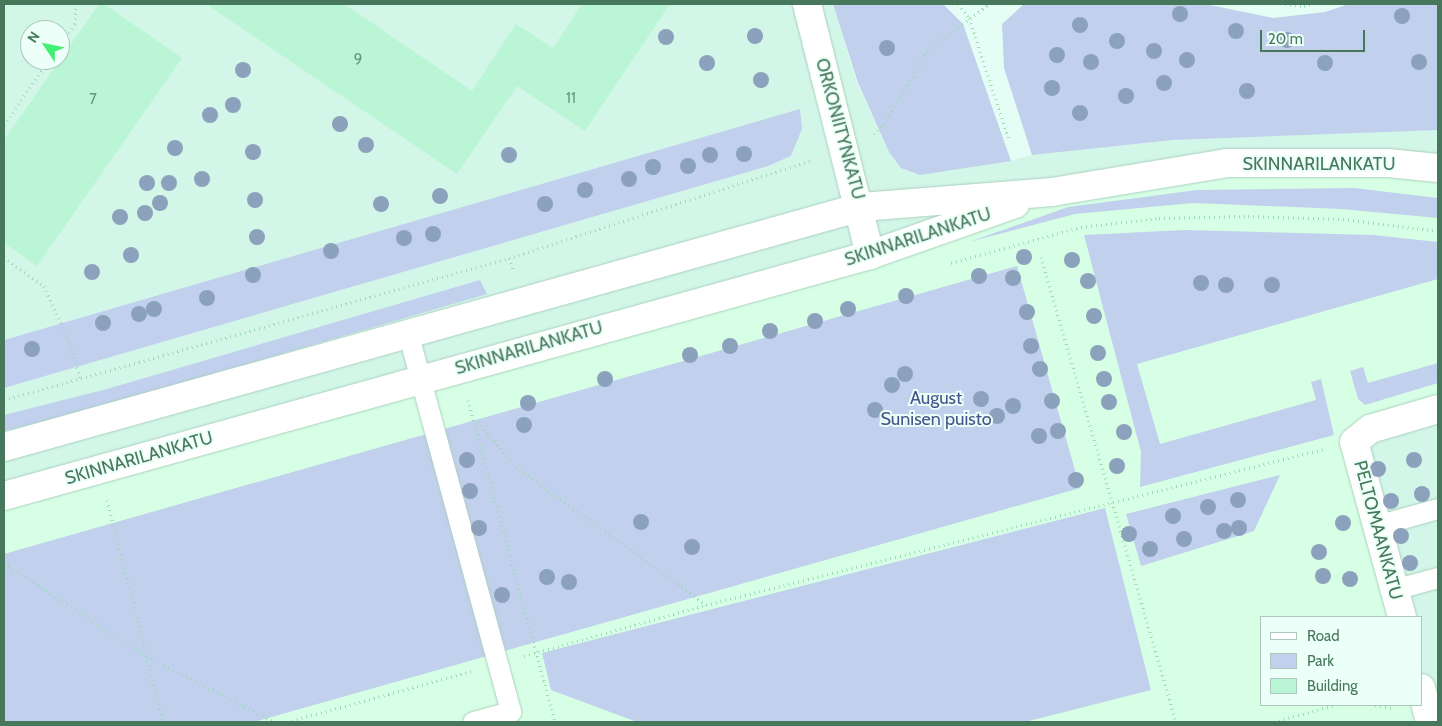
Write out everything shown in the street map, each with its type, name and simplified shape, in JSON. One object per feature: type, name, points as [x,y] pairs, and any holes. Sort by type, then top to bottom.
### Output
[{"type":"main road","name":"ORKONIITYNKATU","points":[[807,4],[860,207],[870,255]]},
{"type":"main road","name":"SKINNARILANKATU","points":[[4,447],[410,336],[860,207],[1052,192],[1227,163],[1388,163],[1438,168]]},
{"type":"main road","name":"SKINNARILANKATU","points":[[4,496],[870,255],[1052,192]]},
{"type":"main road","points":[[1354,442],[1370,430],[1438,409]]},
{"type":"main road","name":"PELTOMAANKATU","points":[[1354,442],[1402,616]]},
{"type":"main road","points":[[1422,692],[1430,722]]},
{"type":"lane","points":[[410,336],[511,712],[473,722]]},
{"type":"lane","points":[[1377,526],[1438,510]]},
{"type":"lane","points":[[1394,590],[1438,578]]},
{"type":"path","points":[[70,31],[75,24],[76,4]]},
{"type":"path","points":[[958,4],[969,18],[1009,140]]},
{"type":"path","points":[[4,400],[509,258],[804,163],[844,147],[871,136],[884,124],[926,52],[989,4]]},
{"type":"path","points":[[1285,4],[1311,4]]},
{"type":"path","points":[[4,125],[42,70]]},
{"type":"path","points":[[945,265],[1080,228],[1159,218],[1248,216],[1343,220],[1438,231]]},
{"type":"path","points":[[4,257],[44,286],[70,343],[80,378]]},
{"type":"path","points":[[1041,257],[1176,722]]},
{"type":"path","points":[[429,408],[477,396]]},
{"type":"path","points":[[468,398],[476,419],[556,722]]},
{"type":"path","points":[[476,419],[516,466],[706,605],[1354,442]]},
{"type":"path","points":[[97,500],[116,494]]},
{"type":"path","points":[[106,497],[163,722]]},
{"type":"path","points":[[4,564],[146,656],[275,722]]},
{"type":"path","points":[[1274,722],[1331,706]]},
{"type":"shaded area","points":[[4,4],[833,4],[857,83],[889,152],[901,168],[1010,161],[1032,155],[1173,140],[1438,130],[1438,168],[4,496],[4,388],[768,166],[791,156],[802,129],[800,110],[4,340]]},
{"type":"shaded area","points":[[1227,163],[1438,168],[1438,409],[1354,442],[1401,616],[1260,616],[1260,706],[1421,706],[1426,722],[4,722],[4,496],[1052,192]]},
{"type":"shaded area","points":[[1438,409],[1438,722],[1422,704],[1422,616],[1399,616],[1354,442]]},
{"type":"green space","points":[[833,4],[943,4],[963,24],[1011,161],[920,175],[901,168],[889,152],[858,83]]},
{"type":"green space","points":[[1024,4],[1205,4],[1273,18],[1325,12],[1349,4],[1438,4],[1438,130],[1173,140],[1032,155],[1004,68],[1002,24]]},
{"type":"green space","points":[[800,109],[802,129],[791,156],[768,166],[4,388],[4,340]]},
{"type":"green space","points":[[1354,188],[1438,198],[1438,218],[1341,209],[1193,203],[1075,214],[969,242],[1068,207],[1197,190]]},
{"type":"green space","points":[[1185,230],[1373,235],[1438,242],[1438,279],[1137,364],[1160,444],[1316,400],[1311,382],[1321,379],[1334,435],[1140,487],[1141,452],[1084,235]]},
{"type":"green space","name":"August Sunisen puisto","points":[[1017,266],[1080,488],[254,722],[4,722],[4,554]]},
{"type":"green space","points":[[480,280],[487,294],[90,410],[4,431],[4,415],[107,389]]},
{"type":"green space","points":[[1438,363],[1438,383],[1365,405],[1358,399],[1350,371],[1363,367],[1368,383]]},
{"type":"green space","points":[[1280,475],[1254,531],[1141,566],[1126,514]]},
{"type":"green space","points":[[1105,508],[1151,690],[1025,722],[637,722],[551,690],[542,653]]},
{"type":"building","points":[[99,4],[104,4],[182,58],[37,266],[4,243],[4,140],[53,70],[70,70],[70,46]]},
{"type":"building","points":[[206,4],[344,4],[472,91],[516,24],[553,48],[582,4],[670,4],[585,131],[517,86],[457,174]]}]
